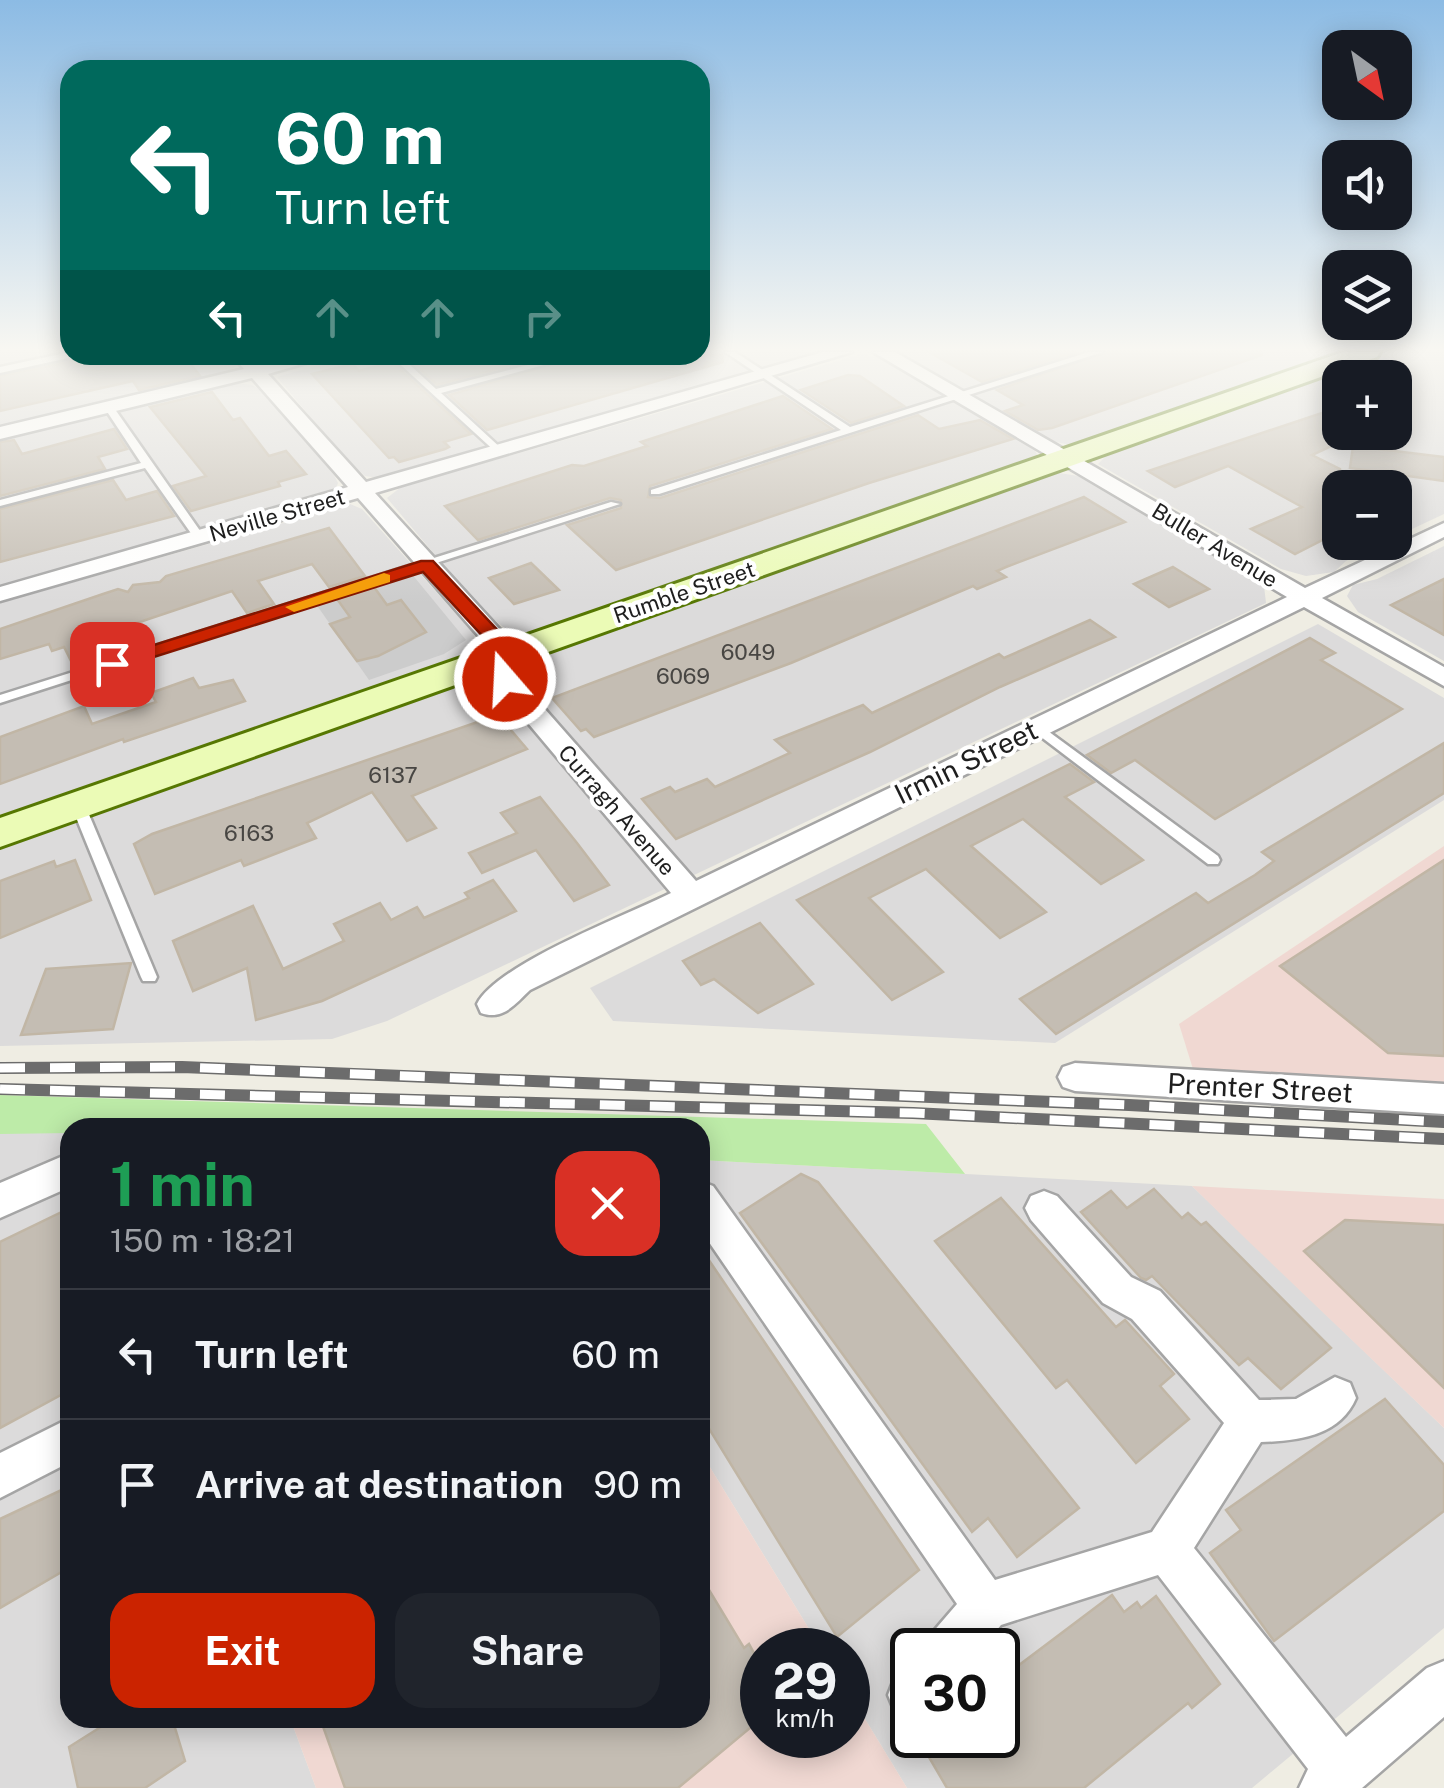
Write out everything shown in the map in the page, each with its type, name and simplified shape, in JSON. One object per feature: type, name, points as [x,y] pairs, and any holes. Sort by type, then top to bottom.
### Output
[{"type":"street","name":"Curragh Avenue","points":[[312,435],[496,639],[510,685],[692,897]]},
{"type":"street","name":"Neville Street","points":[[0,594],[556,435]]},
{"type":"street","name":"Buller Avenue","points":[[1028,435],[1444,678]]},
{"type":"street","name":"Rumble Street","points":[[0,833],[1131,435]]},
{"type":"street","name":"Irmin Street","points":[[493,1004],[519,981],[1444,529]]},
{"type":"street","name":"Prenter Street","points":[[1076,1077],[1444,1098]]},
{"type":"street","points":[[0,1201],[60,1173]]},
{"type":"street","points":[[1044,1208],[1117,1290],[1146,1305],[1250,1421],[1302,1420],[1335,1398]]},
{"type":"street","points":[[710,1212],[986,1606]]},
{"type":"street","points":[[968,1628],[986,1606],[1166,1550],[1250,1421]]},
{"type":"street","points":[[0,1476],[60,1443]]},
{"type":"street","points":[[1166,1550],[1333,1780],[1444,1685]]},
{"type":"lane","points":[[128,435],[199,536]]},
{"type":"lane","points":[[482,435],[499,452]]},
{"type":"lane","points":[[656,492],[832,435]]},
{"type":"lane","points":[[0,503],[148,464]]},
{"type":"lane","points":[[0,699],[615,504]]},
{"type":"lane","points":[[1037,727],[1213,860]]},
{"type":"lane","points":[[78,805],[149,977]]},
{"type":"shaded area","points":[[301,435],[338,483],[336,488],[0,586],[0,437]]},
{"type":"shaded area","points":[[326,435],[529,435],[380,478],[365,476]]},
{"type":"shaded area","points":[[580,435],[1012,435],[1034,448],[1038,457],[525,634],[508,631],[479,607],[387,498],[401,487]]},
{"type":"shaded area","points":[[1042,435],[1098,435],[1070,445]]},
{"type":"shaded area","points":[[1164,435],[1322,435],[1322,450],[1412,450],[1412,435],[1444,435],[1444,514],[1412,529],[1412,470],[1322,470],[1322,560],[1348,560],[1334,572],[1306,576],[1281,569],[1098,464],[1106,456]]},
{"type":"shaded area","points":[[1059,473],[1085,477],[1255,579],[1264,586],[1266,603],[387,1021],[332,1039],[0,1046],[0,849],[470,682],[486,680],[497,686],[521,677],[521,668],[531,660]]},
{"type":"shaded area","points":[[350,504],[362,509],[473,633],[478,645],[474,651],[0,817],[0,603]]},
{"type":"shaded area","points":[[1444,546],[1444,661],[1358,612],[1347,596],[1353,585],[1377,579]]},
{"type":"shaded area","points":[[411,573],[466,640],[444,654],[369,680],[316,604]]},
{"type":"shaded area","points":[[1318,624],[1444,698],[1444,800],[1055,1043],[613,1021],[590,988]]},
{"type":"shaded area","points":[[1444,846],[1444,1082],[1193,1069],[1179,1024]]},
{"type":"shaded area","points":[[0,1133],[60,1133],[60,1728],[294,1728],[316,1788],[0,1788]]},
{"type":"shaded area","points":[[710,1161],[1192,1186],[1444,1428],[1444,1628],[1252,1788],[907,1788],[870,1727],[870,1628],[809,1628],[710,1467]]},
{"type":"shaded area","points":[[1192,1186],[1444,1199],[1444,1428],[1246,1239]]},
{"type":"shaded area","points":[[710,1467],[809,1628],[740,1628],[740,1758],[870,1758],[870,1727],[907,1788],[316,1788],[294,1728],[710,1728]]},
{"type":"green space","points":[[0,1095],[926,1124],[965,1174],[710,1161],[710,1118],[60,1118],[60,1133],[0,1134]]},
{"type":"building","points":[[90,435],[118,435],[127,449],[98,457],[105,469],[0,496],[0,442],[14,440],[22,454]]},
{"type":"building","points":[[173,435],[253,435],[269,456],[286,451],[306,474],[278,482],[280,486],[191,511],[173,486],[206,476]]},
{"type":"building","points":[[368,435],[466,435],[444,442],[449,447],[445,449],[399,462],[389,458]]},
{"type":"building","points":[[661,435],[811,435],[650,486],[648,497],[660,498],[854,435],[1007,435],[1013,439],[869,483],[616,570],[567,525],[621,508],[621,500],[610,498],[478,540],[445,506],[572,465],[584,466],[647,446],[641,442]]},
{"type":"building","points":[[1255,435],[1322,435],[1323,450],[1312,455],[1340,469],[1322,470],[1322,540],[1295,554],[1251,529],[1302,507],[1228,466],[1175,487],[1148,471]]},
{"type":"building","points":[[1352,450],[1444,457],[1444,481],[1412,477],[1412,470],[1350,468]]},
{"type":"building","points":[[113,480],[126,500],[157,491],[174,516],[0,562],[0,509]]},
{"type":"building","points":[[1084,497],[1125,522],[1006,567],[997,571],[1006,577],[977,589],[973,586],[791,663],[594,737],[586,729],[581,731],[552,698]]},
{"type":"building","points":[[329,528],[365,576],[329,587],[312,564],[258,581],[274,604],[247,613],[232,591],[95,637],[105,657],[74,667],[64,647],[52,651],[49,644],[0,659],[0,629],[118,589],[128,592],[133,585],[160,582],[166,576]]},
{"type":"building","points":[[531,563],[559,590],[514,604],[489,578]]},
{"type":"building","points":[[1173,567],[1209,589],[1169,607],[1134,584]]},
{"type":"building","points":[[1444,579],[1444,635],[1391,605]]},
{"type":"building","points":[[374,587],[387,605],[401,600],[426,632],[378,656],[357,661],[330,624],[350,617],[337,599]]},
{"type":"building","points":[[1090,620],[1115,637],[676,839],[642,799],[670,787],[675,792],[707,779],[715,787],[790,753],[775,740],[863,705],[872,713],[999,654],[1004,658]]},
{"type":"building","points":[[1310,638],[1335,653],[1321,660],[1402,709],[1215,819],[1135,760],[1111,773],[1087,755]]},
{"type":"building","points":[[193,678],[199,688],[233,680],[245,701],[124,742],[123,739],[0,784],[0,737],[84,706],[92,724],[156,702],[151,693]]},
{"type":"building","points":[[498,715],[527,749],[412,796],[436,828],[407,841],[372,792],[307,823],[316,838],[244,866],[241,860],[155,894],[134,844],[152,834]]},
{"type":"building","points":[[1444,743],[1444,793],[1056,1034],[1020,999],[1196,893],[1208,903],[1255,875],[1274,861],[1262,852]]},
{"type":"building","points":[[1070,764],[1094,782],[1065,797],[1143,860],[1101,884],[1023,819],[971,846],[1046,912],[1000,938],[926,869],[869,898],[943,972],[892,1000],[797,900]]},
{"type":"building","points":[[540,797],[609,885],[574,901],[536,850],[482,873],[469,853],[517,833],[501,813]]},
{"type":"building","points":[[75,860],[91,900],[0,938],[0,881],[54,861],[56,867]]},
{"type":"building","points":[[1444,860],[1444,1056],[1388,1053],[1280,966]]},
{"type":"building","points":[[493,880],[516,911],[322,1001],[256,1020],[247,968],[193,991],[173,941],[253,906],[283,969],[344,941],[334,924],[380,903],[391,920],[417,907],[424,918],[469,898],[465,893]]},
{"type":"building","points":[[760,923],[813,984],[758,1013],[714,979],[701,985],[683,961]]},
{"type":"building","points":[[131,963],[113,1029],[21,1035],[46,969]]},
{"type":"building","points":[[801,1174],[818,1182],[1079,1508],[1017,1557],[988,1518],[972,1532],[740,1213]]},
{"type":"building","points":[[1154,1189],[1182,1218],[1188,1213],[1201,1225],[1206,1222],[1331,1348],[1281,1389],[1248,1358],[1239,1365],[1152,1276],[1141,1278],[1081,1212],[1111,1191],[1127,1208]]},
{"type":"building","points":[[1001,1198],[1116,1327],[1125,1320],[1174,1374],[1160,1386],[1189,1419],[1136,1463],[1067,1380],[1056,1388],[935,1241]]},
{"type":"building","points":[[60,1213],[60,1395],[0,1428],[0,1242]]},
{"type":"building","points":[[1345,1220],[1444,1225],[1444,1388],[1304,1251]]},
{"type":"building","points":[[710,1262],[919,1570],[848,1628],[831,1628],[710,1430]]},
{"type":"building","points":[[1385,1399],[1444,1465],[1444,1511],[1274,1641],[1210,1553],[1241,1530],[1226,1510]]},
{"type":"building","points":[[60,1491],[60,1573],[0,1608],[0,1519]]},
{"type":"building","points":[[710,1592],[740,1641],[740,1736],[678,1788],[345,1788],[324,1728],[710,1728]]},
{"type":"building","points":[[1112,1595],[1124,1612],[1137,1602],[1141,1608],[1156,1596],[1220,1684],[1192,1708],[1188,1703],[1084,1788],[947,1788],[929,1758],[1020,1758],[1020,1664]]},
{"type":"building","points":[[99,1728],[175,1728],[185,1761],[145,1788],[78,1788],[69,1747]]},
{"type":"railway","points":[[0,1068],[182,1067],[1129,1105],[1444,1122]]},
{"type":"railway","points":[[0,1089],[913,1113],[1444,1139]]},
{"type":"slow traffic","points":[[294,607],[384,578]]},
{"type":"route","points":[[112,664],[427,565],[496,639],[505,679]]}]
